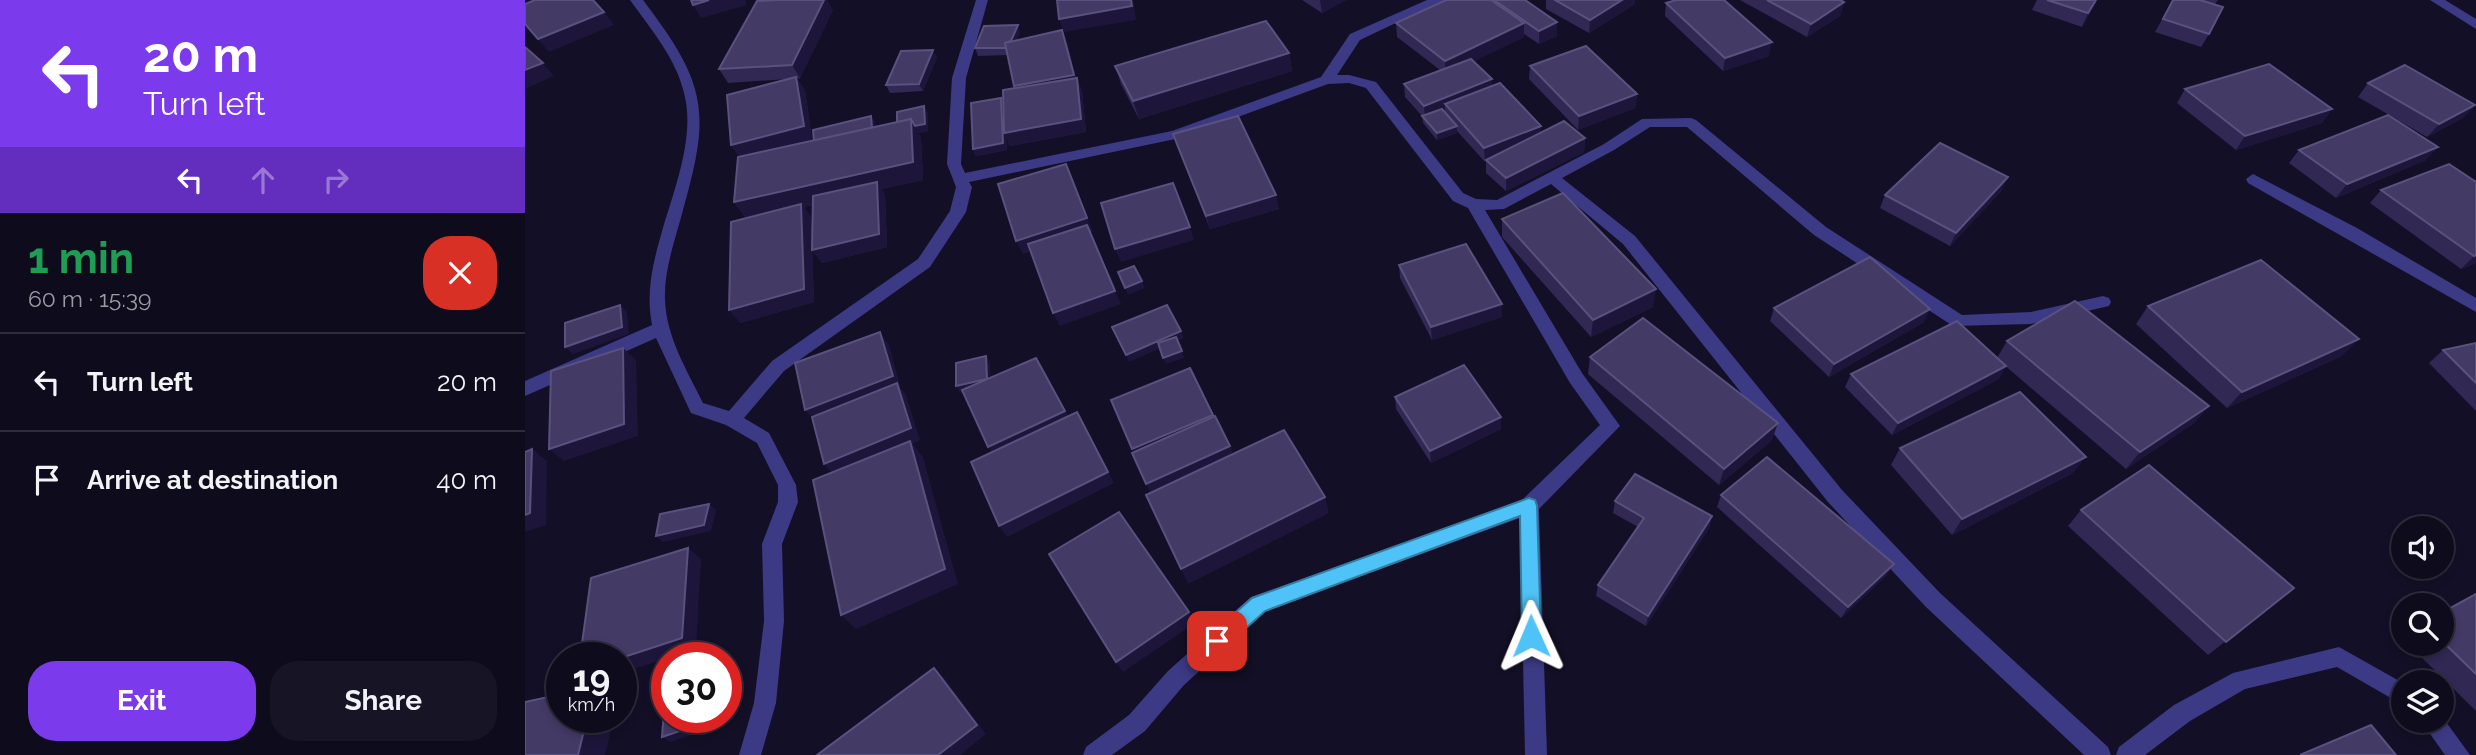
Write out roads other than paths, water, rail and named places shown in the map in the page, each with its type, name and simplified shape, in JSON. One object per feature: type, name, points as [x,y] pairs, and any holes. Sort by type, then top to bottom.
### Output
[{"type":"street","points":[[636,0],[660,31],[691,92],[692,126],[687,169],[662,262],[657,298],[660,329],[697,408],[732,420],[763,438],[787,485],[788,502],[772,544],[774,621],[765,703],[750,755]]},
{"type":"street","points":[[732,420],[778,366],[924,263],[958,212],[964,187],[954,164],[959,78],[982,0]]},
{"type":"street","points":[[1327,80],[1355,37],[1438,0]]},
{"type":"street","points":[[2443,1],[2476,25]]},
{"type":"street","points":[[960,179],[1175,135],[1327,80],[1349,79],[1371,85],[1458,197],[1474,204],[1499,205],[1553,178],[1647,122],[1691,123],[1820,231],[1959,322],[2031,318],[2103,302]]},
{"type":"street","points":[[1553,178],[1629,240],[1835,496],[1924,590],[2100,755]]},
{"type":"street","points":[[2253,179],[2351,232],[2476,306]]},
{"type":"street","points":[[1094,755],[1136,723],[1176,678],[1258,604],[1529,506],[1611,426],[1576,379],[1474,204]]},
{"type":"street","points":[[525,389],[660,329]]},
{"type":"street","points":[[1529,506],[1536,755]]},
{"type":"street","points":[[2127,755],[2182,713],[2241,680],[2339,657],[2391,688]]},
{"type":"street","points":[[2442,733],[2459,755]]}]
